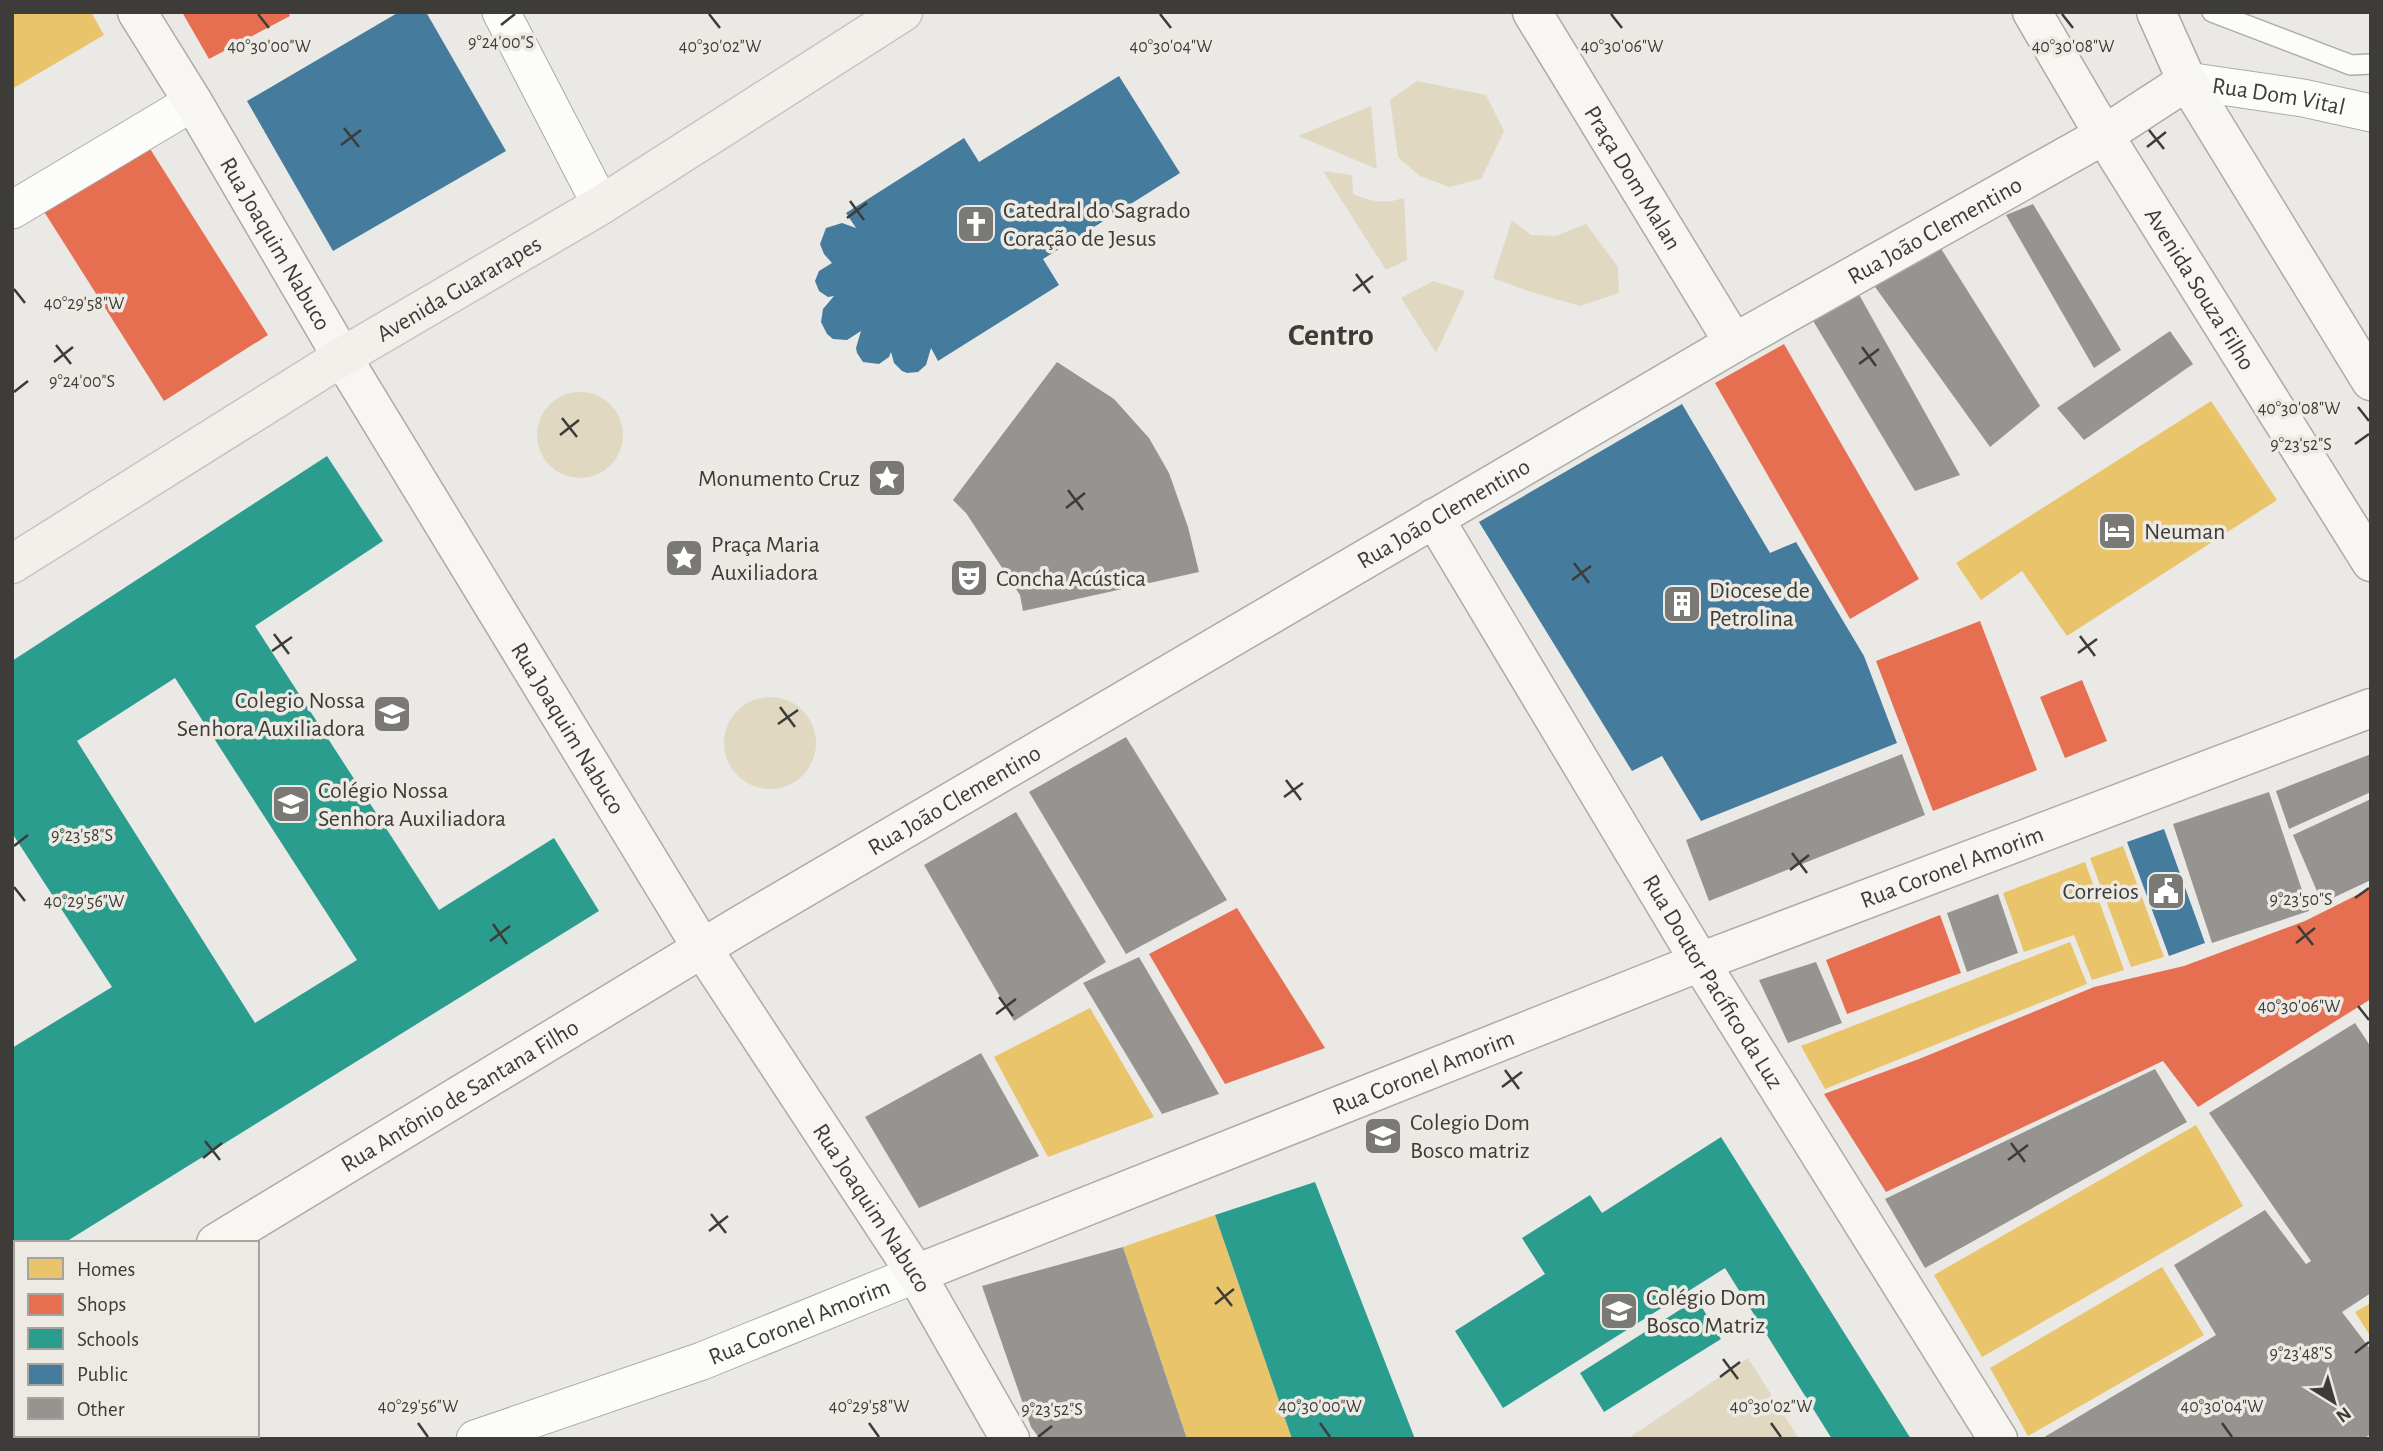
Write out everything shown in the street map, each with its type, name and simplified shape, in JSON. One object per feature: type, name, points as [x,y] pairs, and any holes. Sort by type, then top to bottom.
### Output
[{"type":"main road","name":"Rua Joaquim Nabuco","points":[[137,12],[193,102],[341,358],[702,948],[916,1274],[1010,1439]]},
{"type":"main road","name":"Avenida Guararapes","points":[[12,564],[341,358],[601,205],[903,12]]},
{"type":"main road","name":"Praça Dom Malan","points":[[1532,12],[1734,343]]},
{"type":"main road","name":"Avenida Souza Filho","points":[[2032,12],[2104,135],[2371,562]]},
{"type":"main road","points":[[2156,12],[2187,81],[2371,381]]},
{"type":"main road","name":"Rua João Clementino","points":[[702,948],[1734,343],[2104,135],[2187,81]]},
{"type":"main road","name":"Rua Doutor Pacífico da Luz","points":[[1434,518],[1700,962],[1998,1439]]},
{"type":"main road","name":"Rua Coronel Amorim","points":[[916,1274],[1700,962],[2371,708]]},
{"type":"main road","name":"Rua Antônio de Santana Filho","points":[[219,1241],[702,948]]},
{"type":"street","points":[[501,12],[601,205]]},
{"type":"street","name":"Rua Dom Vital","points":[[2187,81],[2303,98],[2371,113]]},
{"type":"street","points":[[12,210],[193,102]]},
{"type":"street","name":"Rua Coronel Amorim","points":[[475,1439],[702,1361],[916,1274]]},
{"type":"lane","points":[[2212,12],[2351,65],[2371,64]]},
{"type":"shaded area","points":[[1417,81],[1486,95],[1504,131],[1481,179],[1449,187],[1420,176],[1398,157],[1390,100]]},
{"type":"shaded area","points":[[1371,106],[1377,169],[1298,136]]},
{"type":"shaded area","points":[[1323,171],[1352,175],[1353,194],[1366,199],[1390,201],[1404,198],[1407,260],[1386,270]]},
{"type":"shaded area","points":[[1512,220],[1531,235],[1556,236],[1586,224],[1618,267],[1619,293],[1580,306],[1493,278]]},
{"type":"shaded area","points":[[1433,281],[1465,291],[1436,353],[1401,298]]},
{"type":"shaded area","points":[[572,392],[588,392],[611,404],[620,418],[623,435],[620,452],[611,466],[588,478],[572,478],[556,471],[544,459],[537,443],[537,427],[544,411],[556,399]]},
{"type":"shaded area","points":[[770,697],[788,701],[802,711],[812,725],[816,743],[812,761],[802,775],[788,785],[770,789],[752,785],[738,775],[728,761],[724,743],[728,725],[738,711],[752,701]]},
{"type":"shaded area","points":[[1748,1358],[1799,1439],[1627,1439]]},
{"type":"building: Homes","points":[[12,12],[91,12],[104,35],[12,89]]},
{"type":"building: Homes","name":"Neuman","points":[[2211,401],[2277,500],[2067,636],[2022,571],[1981,600],[1956,563]]},
{"type":"building: Homes","points":[[2123,846],[2164,957],[2131,967],[2090,858]]},
{"type":"building: Homes","points":[[2085,862],[2124,970],[2092,980],[2074,935],[2024,952],[2003,893]]},
{"type":"building: Homes","points":[[2070,942],[2087,984],[1825,1089],[1801,1046]]},
{"type":"building: Homes","points":[[1090,1008],[1154,1117],[1048,1157],[994,1057]]},
{"type":"building: Homes","points":[[2196,1125],[2243,1206],[1982,1357],[1934,1275]]},
{"type":"building: Homes","points":[[1215,1215],[1292,1439],[1187,1439],[1123,1247]]},
{"type":"building: Homes","points":[[2162,1267],[2204,1335],[2028,1436],[1990,1368]]},
{"type":"building: Homes","points":[[2371,1303],[2371,1337],[2355,1312]]},
{"type":"building: Shops","points":[[182,12],[288,12],[290,16],[209,59]]},
{"type":"building: Shops","points":[[147,144],[268,335],[164,401],[43,210]]},
{"type":"building: Shops","points":[[1784,344],[1919,579],[1850,619],[1715,383]]},
{"type":"building: Shops","points":[[1980,621],[2037,770],[1933,811],[1876,661]]},
{"type":"building: Shops","points":[[2082,680],[2107,741],[2065,758],[2040,697]]},
{"type":"building: Shops","points":[[2371,888],[2371,999],[2198,1107],[2163,1061],[1886,1192],[1824,1094],[1919,1059],[2094,987],[2184,966],[2305,921]]},
{"type":"building: Shops","points":[[1237,908],[1325,1048],[1225,1084],[1149,954]]},
{"type":"building: Shops","points":[[1940,915],[1961,973],[1847,1014],[1826,960]]},
{"type":"building: Schools","points":[[327,456],[383,541],[255,626],[439,910],[554,838],[599,911],[67,1241],[14,1241],[12,1275],[12,1048],[112,987],[12,833],[12,661]],"holes":[[[175,678],[357,960],[255,1023],[77,741]]]},
{"type":"building: Schools","points":[[1721,1137],[1911,1439],[1832,1439],[1725,1268],[1503,1408],[1455,1331],[1545,1274],[1522,1238],[1590,1195],[1602,1213]]},
{"type":"building: Schools","points":[[1315,1182],[1415,1439],[1292,1439],[1215,1215]]},
{"type":"building: Schools","points":[[1697,1299],[1721,1339],[1604,1412],[1580,1373]]},
{"type":"building: Public","points":[[399,12],[426,12],[506,151],[333,251],[247,101]]},
{"type":"building: Public","name":"Catedral do Sagrado Coração de Jesus","points":[[1119,76],[1180,173],[1043,259],[1059,285],[938,361],[931,348],[926,365],[918,372],[902,371],[894,363],[891,352],[889,357],[879,364],[863,362],[856,348],[861,331],[847,340],[833,339],[827,334],[821,322],[823,309],[834,296],[828,297],[819,291],[815,281],[819,271],[832,263],[820,244],[826,228],[842,223],[856,228],[846,213],[964,138],[979,162]]},
{"type":"building: Public","name":"Diocese de Petrolina","points":[[1682,404],[1770,553],[1796,542],[1864,656],[1897,743],[1701,821],[1662,756],[1632,771],[1479,522]]},
{"type":"building: Public","points":[[2164,829],[2205,943],[2169,956],[2127,842]]},
{"type":"building: Other","points":[[2033,204],[2121,350],[2094,368],[2006,215]]},
{"type":"building: Other","points":[[1940,247],[2040,406],[1990,447],[1873,284]]},
{"type":"building: Other","points":[[1857,291],[1960,475],[1915,491],[1809,314]]},
{"type":"building: Other","points":[[2170,331],[2193,364],[2084,440],[2057,408]]},
{"type":"building: Other","points":[[1057,362],[1114,399],[1149,438],[1169,473],[1188,527],[1199,572],[1023,611],[1020,595],[966,513],[953,500]]},
{"type":"building: Other","points":[[1126,737],[1227,900],[1126,954],[1029,792]]},
{"type":"building: Other","points":[[1902,754],[1925,815],[1709,901],[1686,840]]},
{"type":"building: Other","points":[[2371,754],[2371,792],[2289,829],[2276,791]]},
{"type":"building: Other","points":[[2269,792],[2309,911],[2212,943],[2173,824]]},
{"type":"building: Other","points":[[2371,799],[2371,880],[2322,903],[2293,835]]},
{"type":"building: Other","points":[[1016,812],[1106,962],[1014,1021],[924,865]]},
{"type":"building: Other","points":[[1998,894],[2018,953],[1967,972],[1947,913]]},
{"type":"building: Other","points":[[1139,957],[1219,1094],[1162,1114],[1083,983]]},
{"type":"building: Other","points":[[1816,962],[1842,1023],[1788,1043],[1759,980]]},
{"type":"building: Other","points":[[2355,1023],[2371,1047],[2371,1293],[2342,1312],[2371,1350],[2371,1434],[2363,1439],[2041,1439],[2216,1335],[2174,1265],[2265,1210],[2306,1264],[2311,1261],[2209,1113]]},
{"type":"building: Other","points":[[981,1053],[1039,1156],[919,1208],[865,1117]]},
{"type":"building: Other","points":[[2155,1069],[2187,1122],[1925,1268],[1885,1199]]},
{"type":"building: Other","points":[[1123,1247],[1187,1439],[1040,1439],[1031,1427],[982,1286]]},
{"type":"place","name":"Catedral do Sagrado Coração de Jesus","points":[[976,224]]},
{"type":"place","name":"Monumento Cruz","points":[[887,478]]},
{"type":"place","name":"Neuman","points":[[2117,531]]},
{"type":"place","name":"Praça Maria Auxiliadora","points":[[684,558]]},
{"type":"place","name":"Concha Acústica","points":[[969,578]]},
{"type":"place","name":"Diocese de Petrolina","points":[[1682,604]]},
{"type":"place","name":"Colegio Nossa Senhora Auxiliadora","points":[[392,714]]},
{"type":"place","name":"Colégio Nossa Senhora Auxiliadora","points":[[291,804]]},
{"type":"place","name":"Correios","points":[[2166,891]]},
{"type":"place","name":"Colegio Dom Bosco matriz","points":[[1383,1136]]},
{"type":"place","name":"Colégio Dom Bosco Matriz","points":[[1619,1311]]},
{"type":"district","name":"Centro","points":[[1331,334]]}]
